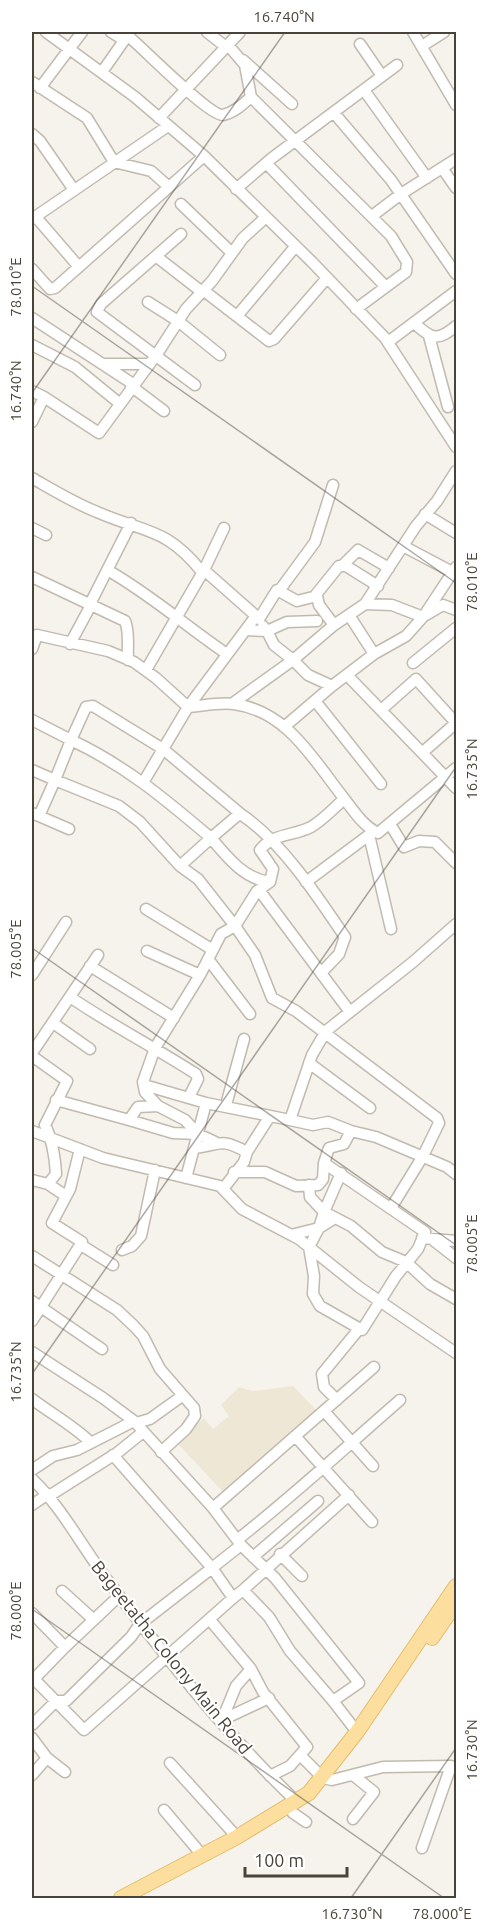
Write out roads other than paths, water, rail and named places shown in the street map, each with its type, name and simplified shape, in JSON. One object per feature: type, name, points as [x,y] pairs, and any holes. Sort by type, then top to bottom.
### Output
[{"type":"main road","points":[[333,1781],[357,1731],[456,1586]]},
{"type":"main road","points":[[121,1899],[237,1837],[295,1808],[306,1805],[333,1781],[456,1603]]},
{"type":"main road","points":[[140,1899],[295,1808]]},
{"type":"street","points":[[46,32],[102,72],[204,156],[327,278],[388,342],[456,447]]},
{"type":"street","points":[[82,32],[36,85],[87,118],[114,162],[151,171],[170,187]]},
{"type":"street","points":[[111,32],[127,36],[207,109],[224,115],[235,110],[251,97]]},
{"type":"street","points":[[207,32],[227,46],[292,104]]},
{"type":"street","points":[[159,118],[240,32]]},
{"type":"street","points":[[413,32],[456,105]]},
{"type":"street","points":[[422,46],[444,32]]},
{"type":"street","points":[[102,72],[127,36]]},
{"type":"street","points":[[360,44],[382,76]]},
{"type":"street","points":[[241,58],[248,75],[251,97],[372,216],[396,242],[407,261],[406,272],[356,309]]},
{"type":"street","points":[[236,189],[266,163],[397,65]]},
{"type":"street","points":[[364,90],[427,178]]},
{"type":"street","points":[[334,112],[401,194],[456,274]]},
{"type":"street","points":[[79,267],[33,217],[168,126]]},
{"type":"street","points":[[32,134],[40,141],[74,190]]},
{"type":"street","points":[[32,269],[53,290],[204,156]]},
{"type":"street","points":[[372,216],[401,194],[456,159]]},
{"type":"street","points":[[266,163],[386,287]]},
{"type":"street","points":[[442,168],[456,188]]},
{"type":"street","points":[[181,204],[232,253]]},
{"type":"street","points":[[32,391],[99,433],[132,385],[150,364],[178,321],[232,253],[265,218]]},
{"type":"street","points":[[181,234],[101,304],[97,312],[157,354],[195,385]]},
{"type":"street","points":[[237,316],[295,246]]},
{"type":"street","points":[[157,257],[271,340],[327,278]]},
{"type":"street","points":[[388,342],[456,291]]},
{"type":"street","points":[[148,302],[178,321],[220,355]]},
{"type":"street","points":[[32,318],[52,329],[132,385],[164,411]]},
{"type":"street","points":[[414,322],[429,336],[452,404],[436,417]]},
{"type":"street","points":[[429,336],[445,335],[456,326]]},
{"type":"street","points":[[32,345],[75,367],[119,403]]},
{"type":"street","points":[[102,364],[150,364]]},
{"type":"street","points":[[32,422],[44,397]]},
{"type":"street","points":[[233,704],[293,660],[334,625],[365,604],[456,471]]},
{"type":"street","points":[[32,478],[82,506],[131,523],[170,540],[257,618],[274,645],[308,675],[332,686]]},
{"type":"street","points":[[144,782],[188,707],[315,542],[333,485]]},
{"type":"street","points":[[425,514],[456,532]]},
{"type":"street","points":[[70,644],[109,571],[131,523]]},
{"type":"street","points":[[32,528],[46,535]]},
{"type":"street","points":[[146,670],[203,571],[224,528]]},
{"type":"street","points":[[284,728],[332,686],[374,654],[406,636],[455,571],[403,546]]},
{"type":"street","points":[[314,597],[334,569],[343,565],[358,550],[389,568]]},
{"type":"street","points":[[343,565],[378,586]]},
{"type":"street","points":[[109,571],[142,590],[176,618],[227,654]]},
{"type":"street","points":[[32,577],[125,621],[129,631],[128,660]]},
{"type":"street","points":[[279,591],[297,601],[317,596],[319,605],[334,625]]},
{"type":"street","points":[[365,604],[392,605],[423,616],[443,605],[456,610]]},
{"type":"street","points":[[349,615],[374,654]]},
{"type":"street","points":[[246,630],[267,631],[287,622],[317,621]]},
{"type":"street","points":[[413,663],[455,630]]},
{"type":"street","points":[[32,649],[34,635],[108,651],[146,670],[188,707],[233,704],[269,714],[311,753],[369,829],[391,929]]},
{"type":"street","points":[[347,675],[447,776],[456,788]]},
{"type":"street","points":[[381,710],[416,678],[456,723],[423,752]]},
{"type":"street","points":[[316,702],[381,783]]},
{"type":"street","points":[[69,829],[35,815],[55,780],[82,712],[89,705],[163,749],[270,841],[306,882],[345,937],[339,954],[321,973]]},
{"type":"street","points":[[32,720],[99,753],[144,782],[211,838],[246,874],[256,880],[270,882]]},
{"type":"street","points":[[306,882],[371,833],[378,833],[390,824],[456,768]]},
{"type":"street","points":[[32,770],[119,806],[140,822],[180,866],[198,879],[235,926],[255,955],[272,998],[296,1011],[437,1118],[439,1123],[423,1156],[391,1208]]},
{"type":"street","points":[[129,1120],[138,1107],[155,1048],[200,975],[221,934],[235,926],[259,890],[270,882],[273,869],[260,850],[270,841],[312,826],[344,799]]},
{"type":"street","points":[[180,866],[238,815],[242,815]]},
{"type":"street","points":[[390,824],[404,847],[420,841],[435,842],[456,863]]},
{"type":"street","points":[[259,890],[350,1012]]},
{"type":"street","points":[[146,909],[210,954],[250,1014]]},
{"type":"street","points":[[32,975],[66,922]]},
{"type":"street","points":[[290,1120],[309,1063],[324,1033],[456,924]]},
{"type":"street","points":[[147,951],[200,975]]},
{"type":"street","points":[[48,1184],[56,1174],[50,1146],[52,1138],[45,1125],[67,1081],[32,1053],[98,955]]},
{"type":"street","points":[[90,966],[174,1018]]},
{"type":"street","points":[[70,997],[115,1027],[155,1048],[198,1077],[189,1097]]},
{"type":"street","points":[[53,1023],[90,1049]]},
{"type":"street","points":[[226,1105],[244,1039]]},
{"type":"street","points":[[309,1063],[370,1108]]},
{"type":"street","points":[[144,1089],[313,1125],[328,1122],[376,1137],[423,1156],[456,1174]]},
{"type":"street","points":[[144,1089],[158,1106],[184,1120],[198,1134],[215,1142]]},
{"type":"street","points":[[56,1100],[173,1133],[198,1134]]},
{"type":"street","points":[[186,1178],[206,1103]]},
{"type":"street","points":[[138,1107],[158,1106]]},
{"type":"street","points":[[223,1189],[243,1162],[270,1116]]},
{"type":"street","points":[[234,1172],[265,1172],[296,1186],[318,1185],[323,1179],[324,1163],[329,1148],[344,1144],[351,1131]]},
{"type":"street","points":[[32,1132],[103,1158],[223,1189],[242,1209],[291,1235],[380,1301],[455,1351]]},
{"type":"street","points":[[194,1148],[215,1142],[226,1142],[247,1152]]},
{"type":"street","points":[[80,1149],[66,1196],[52,1223],[113,1265]]},
{"type":"street","points":[[324,1163],[425,1232],[427,1239],[456,1258]]},
{"type":"street","points":[[122,1250],[132,1246],[141,1236],[155,1170]]},
{"type":"street","points":[[341,1173],[309,1247],[314,1276],[313,1294],[320,1306],[359,1329]]},
{"type":"street","points":[[32,1180],[48,1184],[66,1196]]},
{"type":"street","points":[[309,1185],[310,1197],[324,1212],[351,1226],[382,1252],[406,1262],[430,1284],[456,1299]]},
{"type":"street","points":[[291,1235],[319,1228],[335,1218]]},
{"type":"street","points":[[427,1239],[456,1241]]},
{"type":"street","points":[[337,1400],[324,1387],[322,1377],[359,1329],[362,1330],[406,1262],[427,1239]]},
{"type":"street","points":[[32,1320],[35,1304],[60,1275],[81,1245]]},
{"type":"street","points":[[32,1256],[117,1310],[143,1336],[160,1369],[194,1408],[195,1416],[186,1429],[161,1452]]},
{"type":"street","points":[[35,1304],[102,1349]]},
{"type":"street","points":[[32,1352],[104,1398],[138,1425],[330,1643],[359,1683],[333,1701]]},
{"type":"street","points":[[213,1508],[374,1367]]},
{"type":"street","points":[[32,1470],[53,1456],[77,1450],[138,1425],[182,1396]]},
{"type":"street","points":[[32,1399],[61,1422],[80,1431],[91,1443]]},
{"type":"street","points":[[32,1725],[56,1701],[66,1701],[83,1686],[131,1637],[140,1624],[212,1568],[323,1465],[400,1400]]},
{"type":"street","points":[[324,1411],[373,1466]]},
{"type":"street","points":[[32,1505],[113,1455],[138,1425]]},
{"type":"street","points":[[295,1436],[372,1522]]},
{"type":"street","points":[[113,1455],[212,1568],[233,1598]]},
{"type":"street","name":"Bageetatha Colony Main Road","points":[[32,1479],[48,1495],[140,1624],[270,1776],[306,1822]]},
{"type":"street","points":[[119,1596],[32,1679],[84,1730],[349,1495]]},
{"type":"street","points":[[253,1557],[318,1501]]},
{"type":"street","points":[[280,1554],[302,1576]]},
{"type":"street","points":[[243,1590],[269,1617],[290,1651],[357,1731]]},
{"type":"street","points":[[62,1591],[94,1620]]},
{"type":"street","points":[[32,1613],[65,1647]]},
{"type":"street","points":[[210,1620],[251,1669],[269,1698],[307,1747],[290,1766],[270,1776]]},
{"type":"street","points":[[222,1720],[236,1686],[251,1669]]},
{"type":"street","points":[[222,1720],[269,1698]]},
{"type":"street","points":[[32,1738],[47,1758],[64,1772]]},
{"type":"street","points":[[300,1755],[333,1781],[383,1767],[454,1767],[422,1848]]},
{"type":"street","points":[[32,1775],[47,1758]]},
{"type":"street","points":[[170,1763],[237,1837]]},
{"type":"street","points":[[353,1775],[374,1792],[353,1819]]},
{"type":"street","points":[[164,1810],[202,1855]]}]
